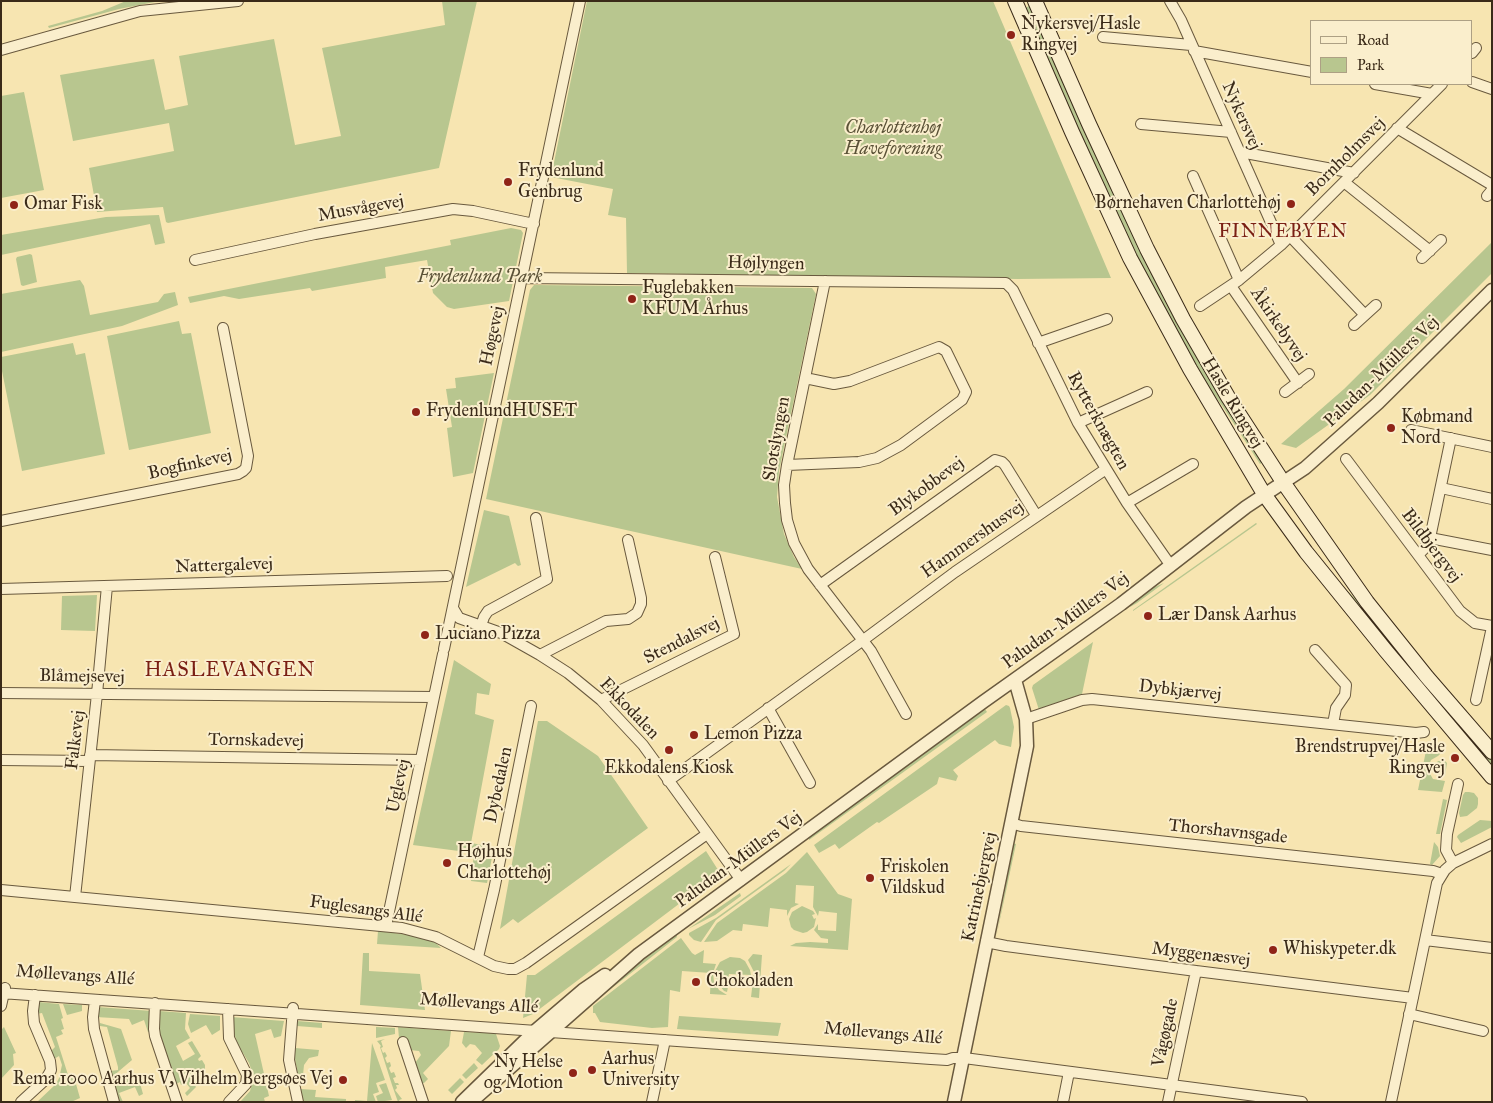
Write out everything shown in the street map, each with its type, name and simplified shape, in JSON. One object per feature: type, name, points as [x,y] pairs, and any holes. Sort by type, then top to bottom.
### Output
[{"type":"main road","name":"Hasle Ringvej","points":[[1015,1],[1130,258],[1190,369],[1264,494],[1306,552],[1492,777]]},
{"type":"main road","name":"Hasle Ringvej","points":[[1035,1],[1119,190],[1169,292],[1228,397],[1283,482],[1373,609],[1492,752]]},
{"type":"street","points":[[1,50],[140,11],[238,1]]},
{"type":"street","name":"Nykersvej","points":[[1170,1],[1281,245]]},
{"type":"street","name":"Høgevej","points":[[444,651],[523,278],[578,3]]},
{"type":"street","points":[[1103,37],[1193,48],[1310,72]]},
{"type":"street","points":[[1473,82],[1492,89]]},
{"type":"street","points":[[1380,85],[1432,94]]},
{"type":"street","name":"Bornholmsvej","points":[[1200,306],[1235,283],[1281,245],[1441,85]]},
{"type":"street","points":[[1140,124],[1231,132]]},
{"type":"street","points":[[1397,128],[1492,185]]},
{"type":"street","points":[[1240,152],[1354,174]]},
{"type":"street","name":"Åkirkebyvej","points":[[1193,176],[1235,283],[1298,383]]},
{"type":"street","points":[[1344,182],[1426,255],[1442,240]]},
{"type":"street","name":"Musvågevej","points":[[195,260],[315,234],[453,209],[470,210],[534,224]]},
{"type":"street","points":[[1290,236],[1365,315]]},
{"type":"street","name":"Højlyngen","points":[[523,278],[1003,282],[1009,285]]},
{"type":"street","name":"Slotslyngen","points":[[825,281],[787,465],[784,485],[785,503],[790,532],[802,559],[862,641]]},
{"type":"street","name":"Rytterknægten","points":[[1009,285],[1078,422],[1127,503],[1171,566]]},
{"type":"street","name":"Paludan-Müllers Vej","points":[[462,1102],[490,1072],[639,954],[1121,604],[1264,494],[1305,468],[1362,419],[1492,290]]},
{"type":"street","points":[[1354,325],[1376,305]]},
{"type":"street","points":[[1038,343],[1107,319]]},
{"type":"street","name":"Bogfinkevej","points":[[1,521],[243,472],[246,468],[248,456],[223,328]]},
{"type":"street","points":[[787,465],[859,462],[878,458],[901,445],[966,396],[966,392],[946,351],[939,347],[850,381],[834,384],[805,378]]},
{"type":"street","name":"Åkirkebyvej","points":[[1285,392],[1309,374]]},
{"type":"street","points":[[1078,422],[1147,392]]},
{"type":"street","points":[[1411,430],[1492,447]]},
{"type":"street","points":[[1418,555],[1430,538],[1451,438]]},
{"type":"street","name":"Blykobbevej","points":[[820,585],[995,460],[1005,465],[1036,515]]},
{"type":"street","name":"Bildbjergvej","points":[[1346,460],[1358,468],[1418,555],[1465,616],[1475,623],[1492,627]]},
{"type":"street","points":[[1127,503],[1193,464]]},
{"type":"street","name":"Hammershusvej","points":[[668,780],[955,572],[1106,469]]},
{"type":"street","points":[[1441,488],[1492,499]]},
{"type":"street","points":[[481,626],[488,610],[547,579],[536,518]]},
{"type":"street","points":[[1430,538],[1492,550]]},
{"type":"street","points":[[540,655],[606,620],[628,619],[637,613],[641,604],[641,598],[628,540]]},
{"type":"street","name":"Stendalsvej","points":[[601,700],[734,634],[715,557]]},
{"type":"street","name":"Nattergalevej","points":[[1,589],[447,576]]},
{"type":"street","name":"Falkevej","points":[[75,897],[98,694],[107,586]]},
{"type":"street","name":"Ekkodalen","points":[[453,608],[459,618],[501,633],[540,655],[568,673],[601,700],[643,745],[741,880]]},
{"type":"street","points":[[1476,700],[1492,627]]},
{"type":"street","points":[[862,641],[871,651],[906,714]]},
{"type":"street","points":[[1315,650],[1346,685],[1345,695],[1336,708],[1333,724]]},
{"type":"street","name":"Uglevej","points":[[386,926],[444,651]]},
{"type":"street","name":"Katrinebjergvej","points":[[954,1102],[958,1058],[996,944],[1011,822],[1027,746],[1026,719],[1015,680]]},
{"type":"street","name":"Blåmejsevej","points":[[1,692],[433,697]]},
{"type":"street","name":"Dybkjærvej","points":[[1026,719],[1082,700],[1092,699],[1416,733],[1424,732]]},
{"type":"street","name":"Dybedalen","points":[[478,957],[494,890],[532,706]]},
{"type":"street","points":[[768,708],[810,783]]},
{"type":"street","name":"Tornskadevej","points":[[1,760],[90,758],[421,760]]},
{"type":"street","points":[[1453,863],[1446,850],[1458,784]]},
{"type":"street","name":"Thorshavnsgade","points":[[1011,822],[1021,826],[1384,865],[1433,871],[1442,874]]},
{"type":"street","name":"Fuglesangs Allé","points":[[1,890],[402,928],[436,937],[494,966],[515,969],[542,952],[707,834]]},
{"type":"street","points":[[1391,1102],[1436,889],[1442,874],[1453,863],[1492,844]]},
{"type":"street","points":[[1425,940],[1492,948]]},
{"type":"street","name":"Myggenæsvej","points":[[996,944],[1413,998]]},
{"type":"street","name":"Vågøgade","points":[[1168,1102],[1196,971]]},
{"type":"street","points":[[1,1006],[3,990]]},
{"type":"street","name":"Møllevangs Allé","points":[[3,990],[35,995],[95,1000],[228,1009],[293,1011]]},
{"type":"street","name":"Møllevangs Allé","points":[[3,990],[947,1054],[958,1058],[1302,1102]]},
{"type":"street","points":[[21,1102],[46,1079],[51,1070],[50,1061],[34,1023],[35,995]]},
{"type":"street","points":[[95,1000],[94,1029],[114,1102]]},
{"type":"street","points":[[155,1003],[155,1036],[177,1102]]},
{"type":"street","points":[[228,1009],[229,1038],[247,1075],[246,1084],[229,1102]]},
{"type":"street","points":[[293,1011],[289,1060],[298,1102]]},
{"type":"street","points":[[1409,1014],[1483,1031]]},
{"type":"street","name":"Paludan-Müllers Vej","points":[[471,1102],[545,1028]]},
{"type":"street","name":"Møllevangs Allé","points":[[545,1028],[665,1040],[947,1060],[958,1058]]},
{"type":"street","points":[[652,1102],[665,1040]]},
{"type":"street","points":[[402,1042],[424,1102]]},
{"type":"street","points":[[1063,1102],[1069,1072]]},
{"type":"green space","points":[[126,1],[160,1],[119,9],[49,28],[48,26],[102,11]]},
{"type":"green space","points":[[442,1],[477,1],[439,168],[168,223],[166,222],[163,207],[97,212],[89,168],[174,151],[169,123],[73,141],[60,75],[154,59],[165,110],[188,105],[179,56],[274,39],[295,145],[341,136],[322,48],[445,25]]},
{"type":"green space","name":"Charlottenhøj Haveforening","points":[[587,1],[993,1],[1111,278],[1018,279],[627,273],[626,218],[608,215],[613,189],[551,177]]},
{"type":"green space","points":[[1031,5],[1263,462],[1260,464],[1201,377],[1153,290],[1110,203],[1027,16],[1025,8]]},
{"type":"green space","points":[[24,92],[44,190],[1,198],[1,96]]},
{"type":"green space","points":[[159,215],[165,243],[155,245],[150,224],[1,255],[1,235],[106,217]]},
{"type":"green space","name":"Frydenlund Park","points":[[511,228],[521,230],[523,233],[509,301],[454,309],[447,307],[433,293],[427,260],[385,267],[386,278],[312,291],[310,288],[239,299],[224,296],[190,303],[188,297],[451,245],[450,240]]},
{"type":"green space","points":[[1492,242],[1492,273],[1370,395],[1296,448],[1281,444],[1344,389]]},
{"type":"green space","points":[[32,255],[37,282],[23,286],[21,285],[16,259],[17,257]]},
{"type":"green space","points":[[80,280],[84,286],[90,315],[158,302],[164,294],[175,292],[178,305],[122,326],[1,352],[1,294]]},
{"type":"green space","points":[[534,285],[812,288],[816,294],[779,471],[777,497],[784,534],[794,557],[802,569],[486,499],[530,290]]},
{"type":"green space","points":[[179,321],[182,334],[191,333],[211,433],[129,450],[107,336]]},
{"type":"green space","points":[[73,343],[76,355],[85,353],[105,454],[22,471],[1,366],[1,357]]},
{"type":"green space","points":[[494,373],[473,473],[453,477],[447,428],[452,427],[446,389],[456,388],[455,378]]},
{"type":"green space","points":[[484,510],[509,516],[521,565],[518,566],[515,563],[466,587]]},
{"type":"green space","points":[[1257,524],[1133,611],[1133,610]]},
{"type":"green space","points":[[1338,581],[1367,611],[1492,760],[1492,768],[1433,700]]},
{"type":"green space","points":[[1164,583],[1130,607],[1131,604],[1150,589]]},
{"type":"green space","points":[[97,595],[95,631],[61,630],[62,596]]},
{"type":"green space","points":[[1093,642],[1082,694],[1039,710],[1032,688],[1033,685]]},
{"type":"green space","points":[[454,660],[491,684],[489,695],[477,693],[475,714],[494,720],[471,843],[494,847],[487,883],[471,881],[474,853],[413,845]]},
{"type":"green space","points":[[1006,705],[1010,708],[1014,727],[1011,747],[999,744],[995,740],[953,770],[958,776],[956,781],[939,777],[937,784],[839,849],[835,844],[819,853],[814,845]]},
{"type":"green space","points":[[985,709],[987,712],[809,840],[809,837],[817,831]]},
{"type":"green space","points":[[538,721],[547,721],[598,756],[648,828],[518,923],[513,919],[500,929]]},
{"type":"green space","points":[[1428,741],[1433,742],[1441,753],[1431,760],[1428,768],[1433,779],[1445,781],[1442,792],[1418,790]]},
{"type":"green space","points":[[1438,761],[1445,761],[1447,763],[1445,776],[1438,776],[1434,773],[1433,767]]},
{"type":"green space","points":[[1465,792],[1474,793],[1478,798],[1477,808],[1467,816],[1460,817],[1459,813],[1463,795]]},
{"type":"green space","points":[[1443,799],[1447,800],[1440,834],[1436,834]]},
{"type":"green space","points":[[1480,820],[1492,821],[1492,827],[1461,843],[1457,837],[1458,835]]},
{"type":"green space","points":[[1434,842],[1438,847],[1440,856],[1432,865],[1430,864]]},
{"type":"green space","points":[[1012,843],[1016,844],[996,938],[1013,848]]},
{"type":"green space","points":[[706,851],[720,873],[533,1014],[523,1018],[527,975],[535,975]]},
{"type":"green space","points":[[807,852],[838,894],[852,899],[848,950],[790,946],[796,943],[828,943],[828,939],[821,938],[814,930],[818,924],[818,930],[836,931],[837,913],[819,911],[818,916],[813,907],[814,886],[796,885],[795,903],[799,904],[791,908],[787,916],[787,910],[770,908],[768,927],[743,924],[742,931],[733,930],[717,941],[704,942],[717,923],[786,873]]},
{"type":"green space","points":[[791,864],[716,920],[701,942],[694,940],[689,935],[689,933],[716,918]]},
{"type":"green space","points":[[740,893],[741,896],[715,915],[688,929]]},
{"type":"green space","points":[[802,906],[813,911],[815,914],[812,915],[814,919],[816,918],[814,927],[803,933],[791,927],[789,919],[792,912]]},
{"type":"green space","points":[[378,931],[410,935],[436,943],[441,948],[377,944]]},
{"type":"green space","points":[[676,934],[677,937],[584,1010],[646,956]]},
{"type":"green space","points":[[681,938],[695,955],[704,950],[703,963],[716,964],[713,973],[714,982],[719,990],[727,995],[710,994],[711,973],[682,971],[680,992],[670,990],[668,1027],[652,1028],[600,1022],[595,1013],[593,1013],[593,1006]]},
{"type":"green space","points":[[363,953],[369,953],[369,971],[420,974],[425,1010],[360,1005]]},
{"type":"green space","points":[[753,954],[762,955],[759,998],[751,997],[754,972],[748,960]]},
{"type":"green space","points":[[730,957],[740,958],[745,961],[751,975],[729,974],[728,979],[724,983],[728,987],[727,992],[716,981],[715,971],[720,962]]},
{"type":"green space","points":[[38,1002],[59,1004],[64,1029],[61,1030],[63,1034],[56,1037],[69,1078],[74,1077],[80,1098],[71,1102],[37,1102],[56,1084],[62,1065],[59,1056],[54,1059],[50,1052],[55,1047],[42,1013],[36,1014]]},
{"type":"green space","points":[[63,1004],[82,1005],[82,1011],[67,1015]]},
{"type":"green space","points":[[97,1007],[152,1011],[152,1031],[148,1032],[144,1020],[132,1025],[129,1019],[96,1017]]},
{"type":"green space","points":[[159,1011],[186,1013],[185,1029],[190,1038],[176,1046],[183,1061],[195,1054],[188,1043],[192,1041],[201,1056],[198,1059],[199,1061],[202,1060],[205,1065],[205,1074],[202,1081],[199,1086],[196,1083],[194,1084],[196,1087],[187,1096],[185,1093],[190,1088],[186,1083],[181,1085],[180,1082],[176,1084],[158,1037]]},
{"type":"green space","points":[[190,1014],[220,1016],[220,1030],[212,1035],[206,1025],[191,1033],[188,1024]]},
{"type":"green space","points":[[679,1016],[781,1023],[778,1036],[677,1029]]},
{"type":"green space","points":[[231,1017],[284,1021],[281,1036],[274,1038],[271,1029],[255,1034],[269,1096],[264,1098],[265,1102],[240,1102],[250,1091],[254,1077],[249,1063],[239,1050]]},
{"type":"green space","points":[[297,1021],[322,1023],[322,1028],[297,1026]]},
{"type":"green space","points":[[100,1023],[121,1029],[132,1060],[112,1077],[110,1071],[118,1070],[118,1067],[107,1027],[100,1026]]},
{"type":"green space","points":[[4,1027],[16,1053],[13,1054],[14,1065],[1,1079],[1,1030]]},
{"type":"green space","points":[[376,1027],[395,1028],[395,1034],[376,1038]]},
{"type":"green space","points":[[398,1027],[451,1031],[449,1046],[423,1073],[428,1079],[424,1083],[422,1083],[415,1063],[421,1055],[419,1051],[410,1050],[404,1037],[399,1038]]},
{"type":"green space","points":[[464,1032],[494,1033],[500,1046],[499,1049],[482,1065],[476,1060],[482,1053],[475,1045],[470,1044],[466,1048],[462,1043]]},
{"type":"green space","points":[[385,1039],[381,1041],[383,1047],[381,1048],[387,1056],[385,1058],[387,1063],[390,1062],[391,1066],[389,1068],[391,1073],[394,1072],[396,1077],[393,1078],[395,1083],[399,1085],[396,1085],[397,1088],[395,1090],[402,1099],[399,1100],[400,1102],[398,1102],[392,1085],[380,1047],[381,1046],[377,1041]]},
{"type":"green space","points":[[294,1041],[296,1041],[295,1048],[319,1050],[318,1056],[309,1058],[304,1065],[303,1075],[299,1081],[295,1059]]},
{"type":"green space","points":[[372,1043],[385,1080],[376,1083],[379,1092],[373,1094],[376,1102],[355,1102],[355,1100],[367,1101]]},
{"type":"green space","points":[[474,1063],[478,1068],[466,1079],[462,1075]]},
{"type":"green space","points":[[117,1075],[119,1080],[135,1075],[138,1076],[143,1094],[139,1096],[135,1087],[119,1093],[123,1102],[118,1102],[112,1079]]},
{"type":"green space","points":[[460,1078],[464,1082],[452,1094],[448,1090]]},
{"type":"green space","points":[[386,1083],[392,1100],[378,1102],[376,1096],[383,1093],[379,1085]]},
{"type":"green space","points":[[300,1089],[316,1090],[315,1097],[346,1099],[346,1102],[303,1102]]},
{"type":"place","name":"Nykersvej/Hasle Ringvej","points":[[1011,35]]},
{"type":"place","name":"Frydenlund Genbrug","points":[[508,182]]},
{"type":"place","name":"Børnehaven Charlottehøj","points":[[1291,204]]},
{"type":"place","name":"Omar Fisk","points":[[14,205]]},
{"type":"place","name":"Fuglebakken KFUM Århus","points":[[632,299]]},
{"type":"place","name":"FrydenlundHUSET","points":[[416,412]]},
{"type":"place","name":"Købmand Nord","points":[[1391,428]]},
{"type":"place","name":"Lær Dansk Aarhus","points":[[1148,616]]},
{"type":"place","name":"Luciano Pizza","points":[[425,635]]},
{"type":"place","name":"Lemon Pizza","points":[[694,735]]},
{"type":"place","name":"Ekkodalens Kiosk","points":[[669,750]]},
{"type":"place","name":"Brendstrupvej/Hasle Ringvej","points":[[1455,758]]},
{"type":"place","name":"Højhus Charlottehøj","points":[[447,863]]},
{"type":"place","name":"Friskolen Vildskud","points":[[870,878]]},
{"type":"place","name":"Whiskypeter.dk","points":[[1273,950]]},
{"type":"place","name":"Chokoladen","points":[[696,982]]},
{"type":"place","name":"Aarhus University","points":[[592,1070]]},
{"type":"place","name":"Ny Helse og Motion","points":[[573,1073]]},
{"type":"place","name":"Rema 1000 Aarhus V, Vilhelm Bergsøes Vej","points":[[343,1080]]},
{"type":"district","name":"FINNEBYEN","points":[[1283,232]]},
{"type":"district","name":"HASLEVANGEN","points":[[230,671]]}]
